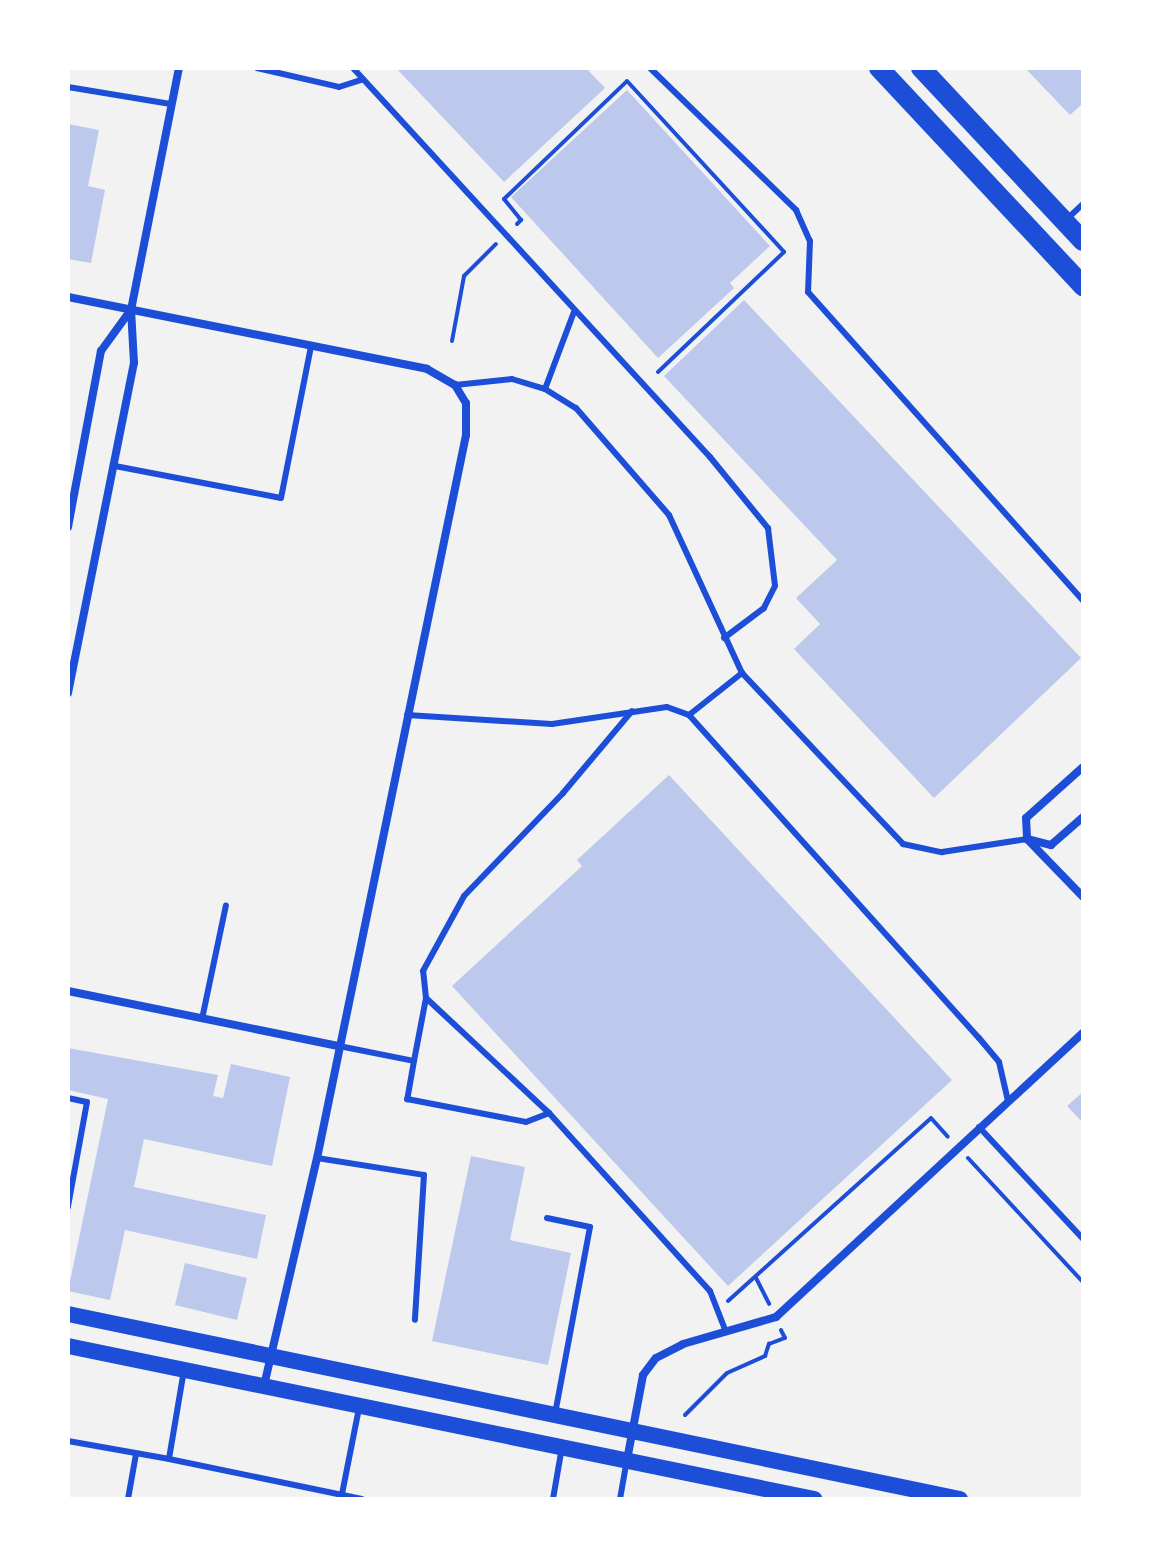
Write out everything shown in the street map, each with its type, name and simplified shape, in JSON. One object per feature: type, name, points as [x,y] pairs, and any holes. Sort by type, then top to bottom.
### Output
[{"type":"main road","points":[[879,68],[1083,286]]},
{"type":"main road","points":[[921,68],[1083,241]]},
{"type":"main road","points":[[68,1314],[630,1427],[960,1499]]},
{"type":"main road","points":[[68,1346],[814,1499]]},
{"type":"street","points":[[68,693],[73,642],[115,466],[135,355],[131,310],[179,68]]},
{"type":"street","points":[[68,297],[427,369],[455,385],[466,403],[466,435],[405,715],[317,1158],[263,1386]]},
{"type":"street","points":[[68,527],[101,351],[131,310]]},
{"type":"street","points":[[1083,767],[1026,818],[1027,839],[1083,897]]},
{"type":"street","points":[[1027,839],[1051,845],[1083,817]]},
{"type":"street","points":[[68,991],[339,1046]]},
{"type":"street","points":[[627,1460],[630,1427],[643,1375],[656,1358],[776,1317],[1083,1033]]},
{"type":"lane","points":[[257,68],[274,69],[339,87],[363,79]]},
{"type":"lane","points":[[353,68],[768,528],[775,586],[764,608],[724,638]]},
{"type":"lane","points":[[650,68],[796,210],[810,241],[808,292],[1083,601]]},
{"type":"lane","points":[[68,87],[171,104]]},
{"type":"lane","points":[[1064,221],[1083,204]]},
{"type":"lane","points":[[545,389],[574,312]]},
{"type":"lane","points":[[115,466],[281,498],[311,346]]},
{"type":"lane","points":[[455,385],[512,379],[545,389],[576,408],[669,515],[742,673],[903,844],[942,852],[1027,839]]},
{"type":"lane","points":[[689,715],[742,673]]},
{"type":"lane","points":[[405,715],[552,724],[667,707],[689,715],[999,1062],[1008,1100]]},
{"type":"lane","points":[[549,1113],[526,1122],[407,1099],[426,998],[423,971],[464,896],[563,793],[632,711]]},
{"type":"lane","points":[[202,1019],[226,905]]},
{"type":"lane","points":[[426,998],[549,1113],[710,1291],[726,1332]]},
{"type":"lane","points":[[339,1046],[414,1061]]},
{"type":"lane","points":[[68,1098],[87,1102],[68,1207]]},
{"type":"lane","points":[[979,1127],[1083,1239]]},
{"type":"lane","points":[[317,1158],[424,1175],[415,1320]]},
{"type":"lane","points":[[547,1218],[590,1227],[555,1414]]},
{"type":"lane","points":[[169,1459],[184,1370]]},
{"type":"lane","points":[[342,1494],[359,1406]]},
{"type":"lane","points":[[68,1441],[363,1499]]},
{"type":"lane","points":[[553,1499],[562,1447]]},
{"type":"lane","points":[[128,1499],[136,1454]]},
{"type":"lane","points":[[620,1499],[627,1460]]},
{"type":"path","points":[[452,341],[464,276],[521,220],[504,199],[627,81],[784,252],[658,372]]},
{"type":"path","points":[[685,1415],[727,1373],[765,1356],[769,1344],[785,1338],[756,1278]]},
{"type":"building","points":[[396,68],[586,68],[605,88],[504,182]]},
{"type":"building","points":[[1025,68],[1083,68],[1083,103],[1070,115]]},
{"type":"building","points":[[627,90],[770,246],[730,283],[734,288],[658,358],[511,197]]},
{"type":"building","points":[[68,124],[99,130],[88,186],[105,190],[91,263],[68,259]]},
{"type":"building","points":[[744,300],[1081,658],[934,798],[794,649],[820,624],[796,598],[837,560],[664,376]]},
{"type":"building","points":[[669,775],[952,1080],[728,1286],[452,986],[582,866],[577,860]]},
{"type":"building","points":[[68,1048],[218,1075],[213,1096],[223,1098],[231,1064],[290,1077],[272,1166],[144,1139],[134,1187],[266,1215],[257,1259],[125,1230],[110,1300],[68,1291],[108,1099],[68,1090]]},
{"type":"building","points":[[1083,1092],[1083,1123],[1067,1106]]},
{"type":"building","points":[[471,1156],[525,1167],[510,1240],[571,1253],[548,1365],[432,1341]]},
{"type":"building","points":[[185,1263],[247,1278],[237,1320],[175,1305]]}]
